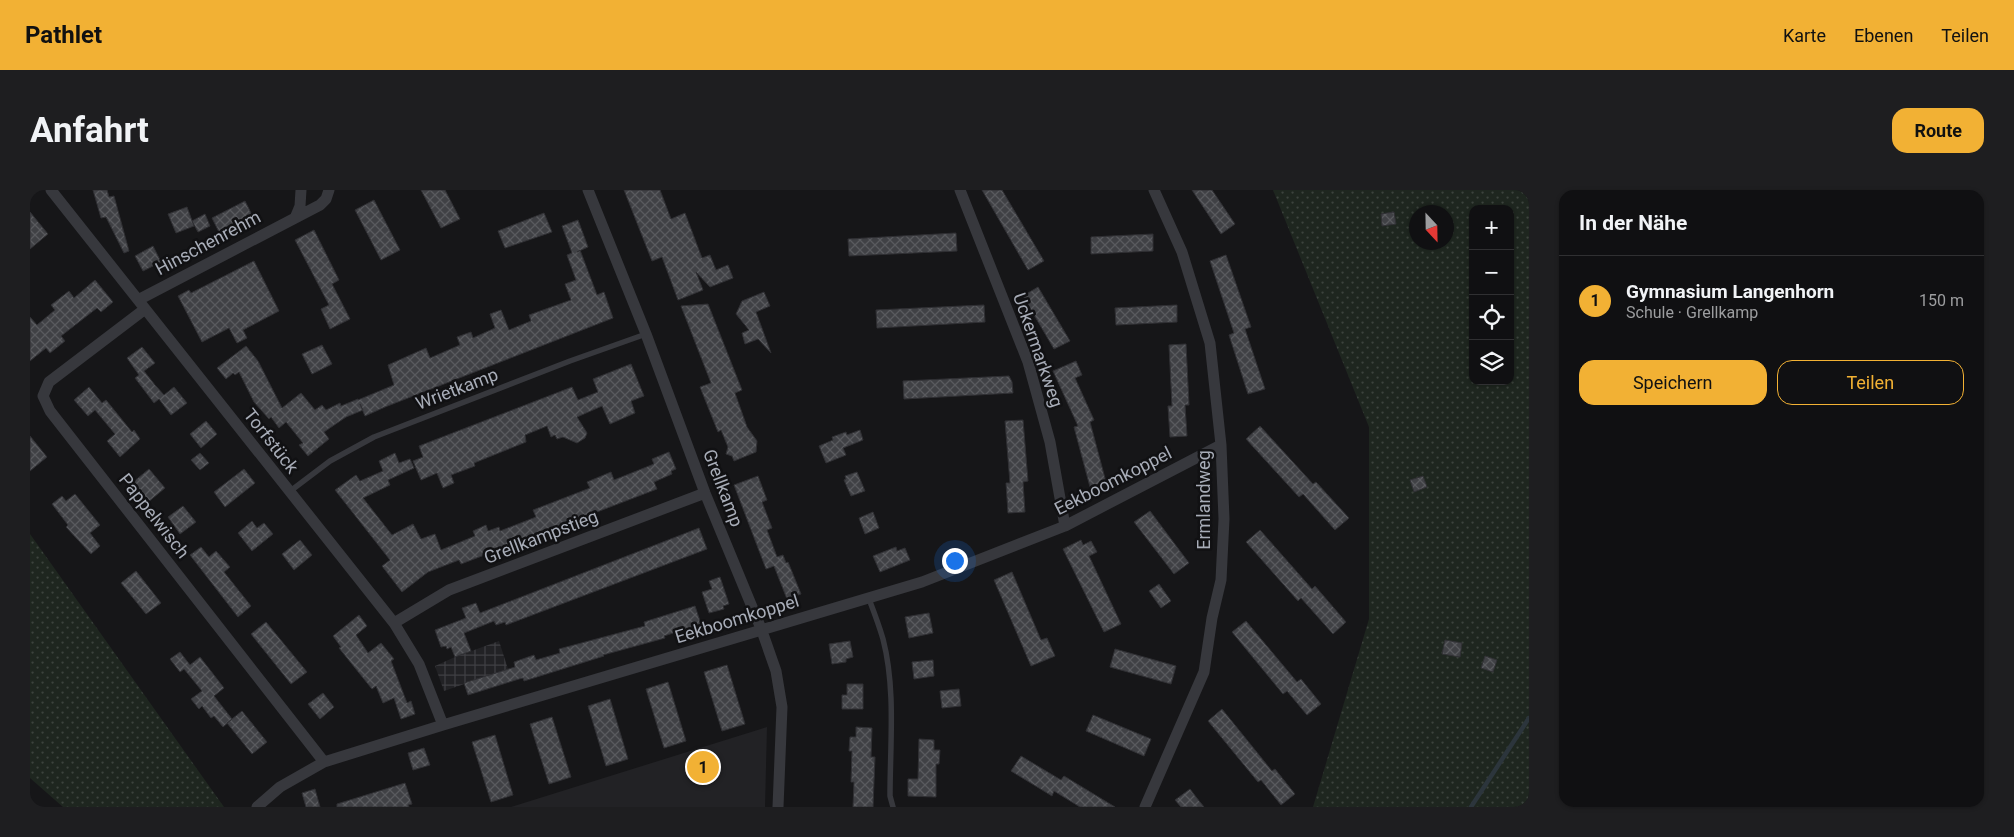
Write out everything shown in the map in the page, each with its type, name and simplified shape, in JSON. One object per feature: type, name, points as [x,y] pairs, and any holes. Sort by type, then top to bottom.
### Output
[{"type":"street","name":"Torfstück","points":[[51,190],[394,623],[419,664],[443,725]]},
{"type":"street","points":[[295,218],[300,206],[302,190]]},
{"type":"street","name":"Hinschenrehm","points":[[142,304],[295,218],[320,206],[326,199],[329,190]]},
{"type":"street","name":"Grellkamp","points":[[588,190],[646,334],[705,492],[762,631],[776,671],[782,707],[778,807]]},
{"type":"street","name":"Uckermarkweg","points":[[960,190],[1028,362],[1050,442],[1065,526]]},
{"type":"street","name":"Ermlandweg","points":[[1145,807],[1204,672],[1212,618],[1221,580],[1224,519],[1222,445],[1210,343],[1182,252],[1154,190]]},
{"type":"street","name":"Pappelwisch","points":[[142,304],[49,382],[43,396],[50,411],[324,762]]},
{"type":"street","name":"Eekboomkoppel","points":[[257,807],[280,788],[324,762],[922,582],[1065,526],[1222,445]]},
{"type":"street","name":"Grellkampstieg","points":[[394,623],[449,590],[705,492]]},
{"type":"lane","name":"Wrietkamp","points":[[289,492],[330,461],[374,437],[646,334]]},
{"type":"lane","points":[[869,599],[883,640],[888,678],[891,710],[890,796],[893,807]]},
{"type":"shaded area","points":[[1273,190],[1529,190],[1529,807],[1313,807],[1369,619],[1369,427]]},
{"type":"shaded area","points":[[30,534],[224,807],[63,807],[30,778]]},
{"type":"shaded area","points":[[499,641],[508,669],[444,691],[435,666]]},
{"type":"shaded area","points":[[767,727],[765,807],[511,807]]},
{"type":"building","points":[[93,190],[107,190],[109,197],[114,196],[129,251],[124,253],[106,217],[101,218]]},
{"type":"building","points":[[421,190],[445,190],[460,219],[441,228]]},
{"type":"building","points":[[624,190],[660,190],[671,219],[685,213],[702,258],[710,255],[716,270],[728,265],[733,278],[710,287],[696,272],[703,290],[678,300],[662,257],[652,261]]},
{"type":"building","points":[[982,190],[1002,190],[1044,261],[1028,270]]},
{"type":"building","points":[[1192,190],[1212,190],[1235,224],[1221,234]]},
{"type":"building","points":[[374,200],[400,250],[381,260],[355,210]]},
{"type":"building","points":[[245,201],[253,217],[220,234],[212,218]]},
{"type":"building","points":[[187,207],[194,226],[176,233],[168,214]]},
{"type":"building","points":[[30,212],[48,234],[30,249]]},
{"type":"building","points":[[1394,212],[1396,224],[1382,226],[1381,214]]},
{"type":"building","points":[[544,213],[552,232],[505,248],[498,231]]},
{"type":"building","points":[[205,214],[210,226],[198,232],[192,221]]},
{"type":"building","points":[[578,220],[588,247],[580,251],[597,295],[604,292],[613,318],[365,416],[363,410],[346,417],[324,432],[329,439],[308,456],[299,445],[303,443],[286,422],[279,428],[271,417],[269,419],[254,402],[239,372],[235,375],[233,373],[226,379],[217,368],[246,346],[258,361],[282,408],[301,393],[315,410],[322,405],[326,410],[340,403],[341,406],[358,400],[394,385],[388,365],[426,348],[430,358],[460,345],[457,337],[471,332],[473,338],[495,328],[490,314],[501,310],[509,330],[531,321],[529,315],[571,300],[565,284],[576,280],[567,255],[572,253],[562,226]]},
{"type":"building","points":[[314,230],[339,280],[332,284],[350,319],[330,329],[321,309],[329,305],[295,240]]},
{"type":"building","points":[[956,233],[957,251],[849,256],[848,239]]},
{"type":"building","points":[[1153,234],[1153,251],[1091,254],[1091,237]]},
{"type":"building","points":[[153,246],[161,262],[143,271],[135,256]]},
{"type":"building","points":[[1226,255],[1251,327],[1245,329],[1265,389],[1248,394],[1229,335],[1234,333],[1210,261]]},
{"type":"building","points":[[254,261],[279,311],[243,330],[247,338],[237,343],[229,328],[202,342],[178,296],[189,290],[191,293]]},
{"type":"building","points":[[95,280],[113,302],[101,312],[97,308],[61,336],[65,341],[50,353],[46,348],[30,361],[30,317],[37,325],[55,310],[51,305],[69,291],[74,298]]},
{"type":"building","points":[[1038,287],[1070,341],[1054,349],[1023,296]]},
{"type":"building","points":[[764,292],[770,306],[756,312],[771,353],[758,339],[745,344],[742,333],[749,330],[736,314],[742,301]]},
{"type":"building","points":[[708,304],[742,390],[735,393],[747,427],[757,441],[756,452],[734,461],[732,456],[726,454],[728,447],[721,430],[718,432],[700,387],[711,383],[681,306]]},
{"type":"building","points":[[984,305],[985,322],[877,328],[876,310]]},
{"type":"building","points":[[1177,305],[1177,322],[1116,325],[1115,308]]},
{"type":"building","points":[[1186,344],[1189,405],[1185,405],[1187,436],[1170,437],[1168,406],[1172,406],[1169,345]]},
{"type":"building","points":[[322,345],[332,364],[312,374],[302,354]]},
{"type":"building","points":[[142,347],[155,363],[144,371],[155,385],[164,395],[174,387],[187,403],[171,415],[159,399],[154,403],[135,378],[139,375],[127,358]]},
{"type":"building","points":[[1076,361],[1082,375],[1075,378],[1094,420],[1090,422],[1106,482],[1090,487],[1074,427],[1078,426],[1053,371]]},
{"type":"building","points":[[631,364],[644,396],[631,401],[635,413],[610,424],[602,406],[577,417],[587,433],[585,438],[577,443],[563,437],[557,439],[555,435],[551,437],[547,426],[525,435],[526,442],[474,463],[475,466],[451,475],[454,483],[443,488],[437,473],[421,480],[413,461],[423,457],[419,446],[572,387],[578,400],[598,392],[593,379]]},
{"type":"building","points":[[1009,376],[1012,382],[1013,393],[904,399],[903,381]]},
{"type":"building","points":[[89,387],[102,403],[106,400],[140,439],[120,457],[107,441],[115,434],[95,410],[88,416],[74,400]]},
{"type":"building","points":[[1023,420],[1028,481],[1023,482],[1025,512],[1008,513],[1006,483],[1010,483],[1005,421]]},
{"type":"building","points":[[206,421],[217,434],[201,448],[190,434]]},
{"type":"building","points":[[1260,426],[1313,484],[1316,482],[1349,518],[1335,530],[1303,494],[1299,497],[1246,439]]},
{"type":"building","points":[[860,430],[863,440],[843,448],[846,455],[826,463],[819,446],[833,440],[832,437],[846,432],[847,435]]},
{"type":"building","points":[[30,436],[47,457],[30,471]]},
{"type":"building","points":[[669,452],[676,469],[671,471],[672,474],[654,482],[657,489],[461,564],[459,560],[428,572],[402,592],[382,566],[390,560],[335,490],[356,475],[360,481],[383,471],[379,461],[395,453],[399,463],[410,459],[414,468],[388,480],[390,485],[363,498],[392,535],[413,524],[421,539],[435,534],[441,550],[475,536],[473,531],[486,525],[488,531],[499,527],[500,531],[536,517],[533,510],[590,488],[587,482],[611,472],[614,480],[654,464],[652,459]]},
{"type":"building","points":[[200,453],[209,463],[200,470],[191,460]]},
{"type":"building","points":[[149,469],[165,488],[147,503],[132,483]]},
{"type":"building","points":[[244,469],[255,483],[225,507],[214,492]]},
{"type":"building","points":[[857,472],[865,491],[851,496],[844,480],[846,479],[845,476]]},
{"type":"building","points":[[758,476],[767,500],[762,502],[772,528],[767,530],[777,557],[783,555],[786,563],[788,562],[801,594],[787,599],[774,566],[766,569],[734,485]]},
{"type":"building","points":[[1423,476],[1427,487],[1414,492],[1410,480]]},
{"type":"building","points":[[75,494],[100,525],[90,533],[100,546],[91,554],[66,527],[68,525],[52,504],[62,496],[66,501]]},
{"type":"building","points":[[183,506],[196,522],[180,534],[168,517]]},
{"type":"building","points":[[1150,511],[1189,563],[1174,574],[1134,522]]},
{"type":"building","points":[[873,512],[879,528],[865,534],[859,518]]},
{"type":"building","points":[[252,521],[257,528],[264,523],[273,534],[252,551],[238,533]]},
{"type":"building","points":[[699,528],[707,549],[506,625],[505,622],[496,625],[494,621],[464,633],[471,651],[455,657],[451,647],[447,649],[446,646],[441,647],[435,630],[466,618],[462,608],[476,603],[480,613]]},
{"type":"building","points":[[1260,530],[1312,589],[1315,586],[1346,622],[1333,634],[1301,598],[1298,601],[1246,542]]},
{"type":"building","points":[[300,540],[312,555],[294,570],[282,554]]},
{"type":"building","points":[[1081,540],[1083,545],[1091,541],[1097,552],[1089,556],[1121,624],[1104,632],[1063,549]]},
{"type":"building","points":[[201,547],[209,557],[216,551],[230,567],[224,572],[251,606],[238,617],[190,555]]},
{"type":"building","points":[[896,547],[897,551],[905,548],[910,560],[880,572],[873,556]]},
{"type":"building","points":[[136,571],[161,603],[146,614],[121,583]]},
{"type":"building","points":[[1012,572],[1041,640],[1047,638],[1055,656],[1031,666],[994,580]]},
{"type":"building","points":[[720,577],[729,604],[723,606],[724,609],[709,613],[702,592],[712,589],[709,581]]},
{"type":"building","points":[[1159,584],[1171,601],[1161,608],[1149,591]]},
{"type":"building","points":[[695,606],[701,624],[664,636],[665,638],[603,655],[524,681],[523,678],[468,695],[464,683],[515,667],[514,662],[534,655],[536,660],[560,653],[559,649],[645,626],[644,622]]},
{"type":"building","points":[[929,613],[933,633],[909,638],[905,617]]},
{"type":"building","points":[[359,615],[367,626],[356,635],[368,653],[381,643],[394,659],[391,661],[407,703],[411,701],[415,714],[401,719],[394,698],[383,703],[376,686],[372,689],[339,648],[341,647],[333,636]]},
{"type":"building","points":[[1246,621],[1297,682],[1301,679],[1321,704],[1307,715],[1287,691],[1283,694],[1232,632]]},
{"type":"building","points":[[266,622],[307,672],[291,684],[251,634]]},
{"type":"building","points":[[1445,640],[1462,643],[1460,657],[1442,654]]},
{"type":"building","points":[[850,641],[853,657],[846,659],[846,662],[832,664],[829,644]]},
{"type":"building","points":[[1115,649],[1176,666],[1171,684],[1110,667]]},
{"type":"building","points":[[180,652],[190,665],[200,657],[224,688],[214,696],[232,719],[223,727],[214,716],[211,718],[202,706],[199,709],[191,699],[202,691],[184,669],[180,672],[170,659]]},
{"type":"building","points":[[1485,656],[1497,660],[1493,672],[1481,668]]},
{"type":"building","points":[[933,660],[934,676],[914,679],[912,662]]},
{"type":"building","points":[[727,665],[745,724],[722,731],[704,672]]},
{"type":"building","points":[[668,682],[686,741],[664,748],[646,689]]},
{"type":"building","points":[[847,684],[863,684],[863,709],[842,709],[842,695],[847,695]]},
{"type":"building","points":[[959,689],[961,706],[942,708],[940,691]]},
{"type":"building","points":[[323,693],[334,707],[320,719],[308,704]]},
{"type":"building","points":[[610,699],[628,759],[606,766],[588,706]]},
{"type":"building","points":[[1222,709],[1272,771],[1275,769],[1295,794],[1281,805],[1261,780],[1258,782],[1208,721]]},
{"type":"building","points":[[242,711],[267,742],[252,754],[227,723]]},
{"type":"building","points":[[1093,715],[1151,739],[1144,756],[1086,731]]},
{"type":"building","points":[[552,717],[571,777],[549,784],[530,724]]},
{"type":"building","points":[[856,727],[872,728],[871,757],[875,757],[873,807],[853,807],[854,782],[851,782],[852,751],[849,751],[850,737],[856,737]]},
{"type":"building","points":[[495,735],[513,795],[491,802],[472,742]]},
{"type":"building","points":[[919,739],[934,740],[934,750],[940,750],[939,764],[936,764],[936,797],[908,796],[908,779],[918,779]]},
{"type":"building","points":[[424,748],[430,765],[413,770],[408,753]]},
{"type":"building","points":[[1021,756],[1061,780],[1064,776],[1115,807],[1080,807],[1054,791],[1052,796],[1011,771]]},
{"type":"building","points":[[405,783],[412,804],[408,805],[409,807],[337,807],[337,804]]},
{"type":"building","points":[[315,789],[320,807],[306,807],[302,793]]},
{"type":"building","points":[[1190,789],[1204,807],[1181,807],[1175,800]]},
{"type":"waterway","points":[[1471,807],[1529,718]]},
{"type":"place","name":"Gymnasium Langenhorn","points":[[703,767]]}]
